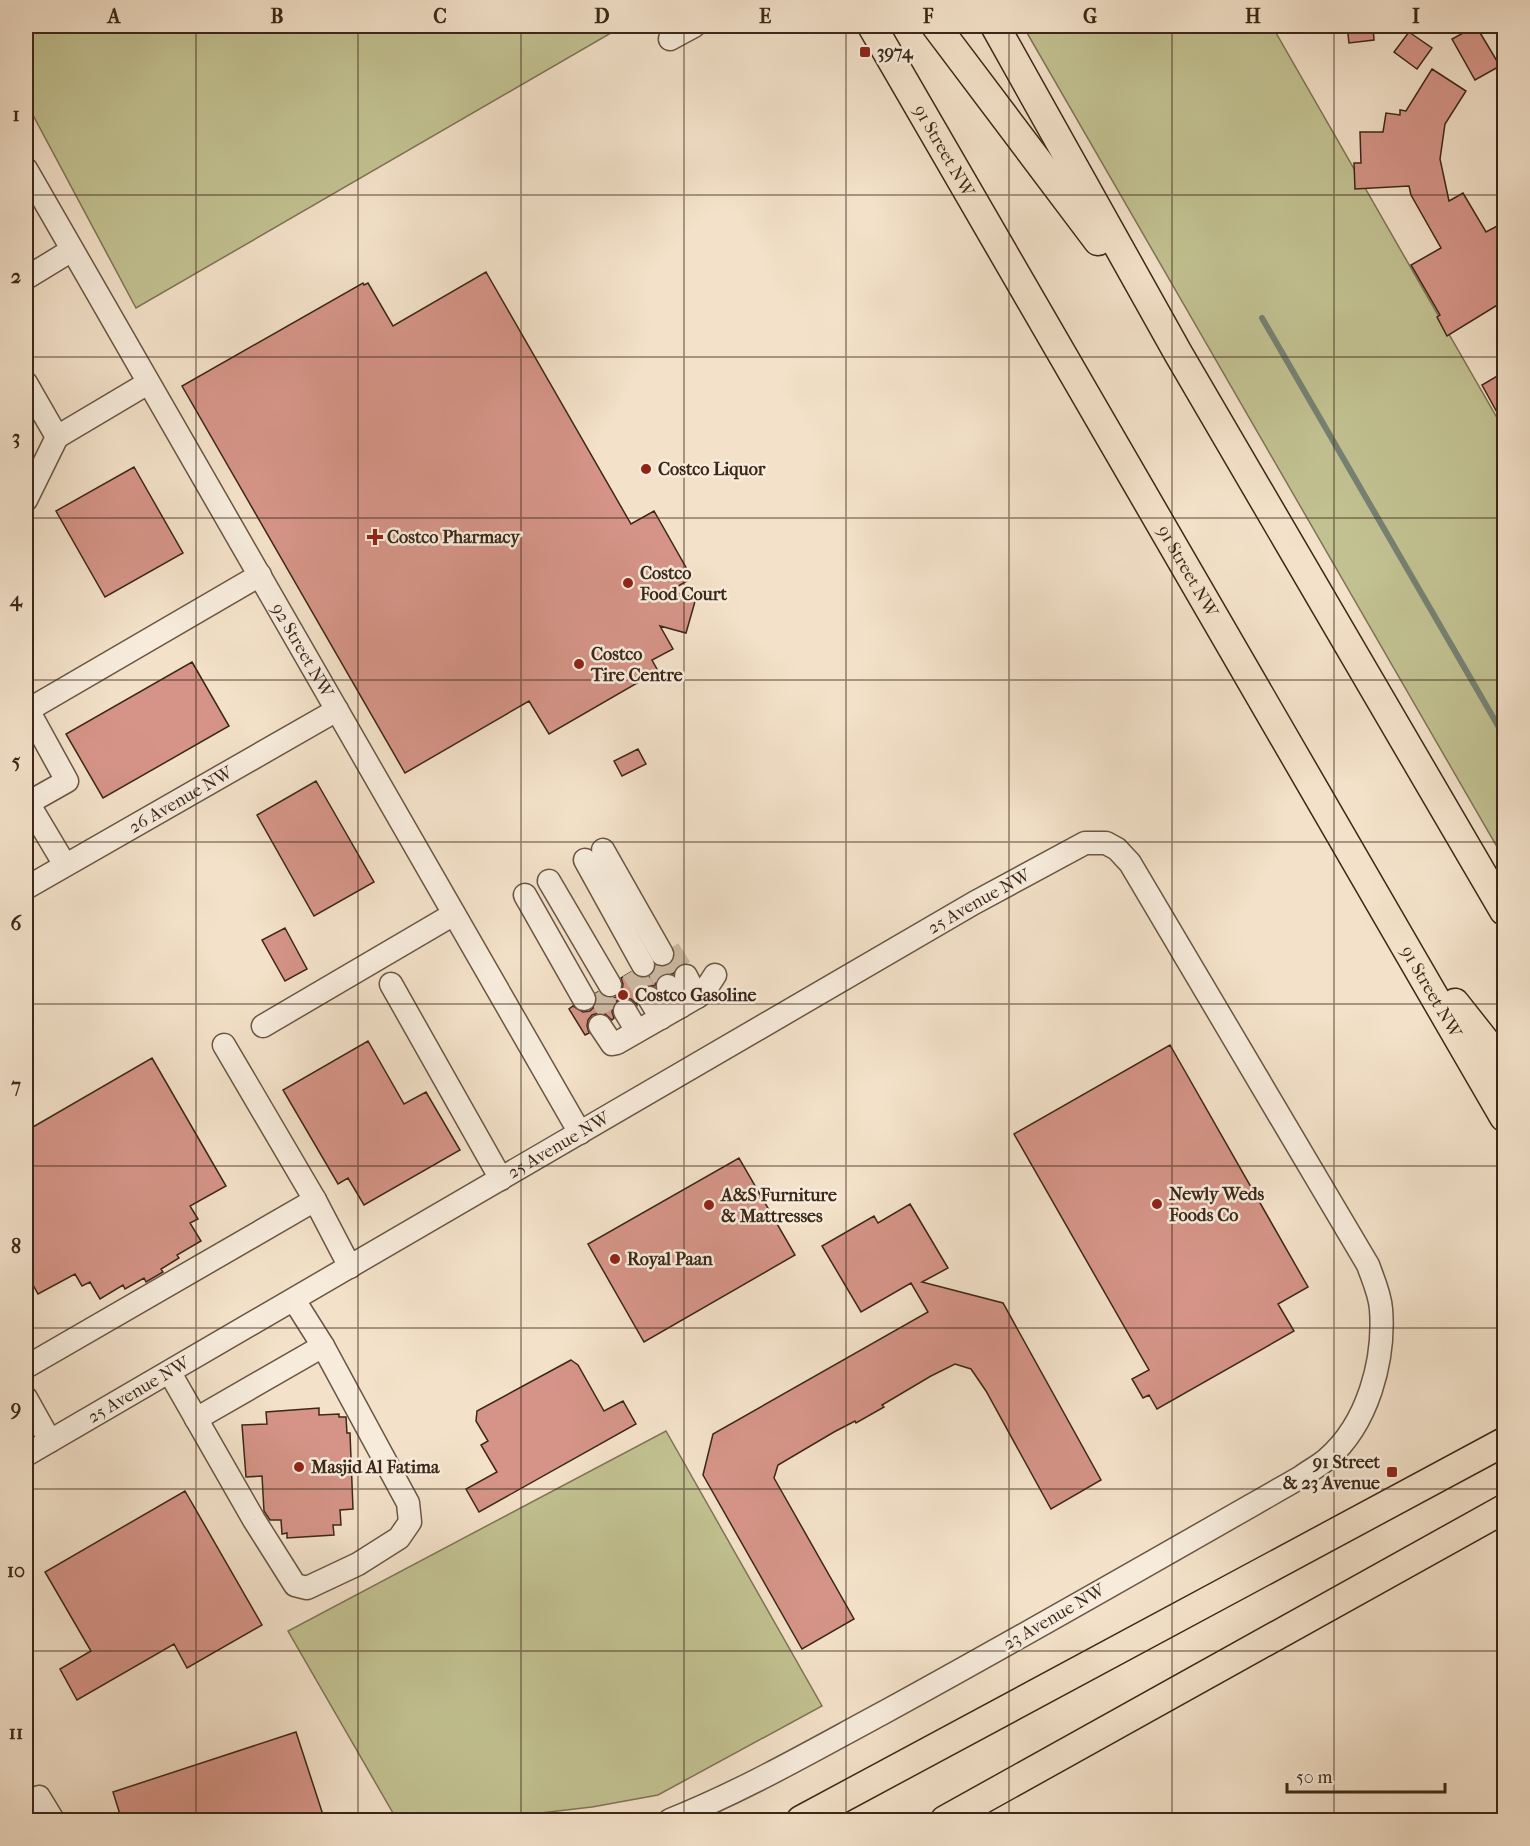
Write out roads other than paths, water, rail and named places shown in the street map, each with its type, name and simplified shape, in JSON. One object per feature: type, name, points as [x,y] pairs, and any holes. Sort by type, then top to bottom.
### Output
[{"type":"main road","name":"91 Street NW","points":[[872,26],[1504,1117]]},
{"type":"main road","points":[[936,26],[1062,191],[1178,352]]},
{"type":"main road","points":[[995,26],[1178,352],[1504,911]]},
{"type":"main road","points":[[1392,923],[1504,1065]]},
{"type":"main road","points":[[801,1821],[1504,1442]]},
{"type":"main road","points":[[1313,1616],[1504,1487]]},
{"type":"main road","points":[[945,1821],[1500,1513]]},
{"type":"street","points":[[670,39],[694,26]]},
{"type":"street","name":"92 Street NW","points":[[26,169],[33,197],[72,250],[580,1133]]},
{"type":"street","points":[[26,278],[72,250]]},
{"type":"street","points":[[26,383],[57,437]]},
{"type":"street","points":[[26,501],[57,437],[148,383]]},
{"type":"street","points":[[65,866],[27,804],[67,781],[28,710],[260,575]]},
{"type":"street","name":"26 Avenue NW","points":[[26,888],[337,710]]},
{"type":"street","name":"25 Avenue NW","points":[[26,1455],[974,903],[1075,847],[1095,842],[1106,843],[1117,849],[1130,863],[1368,1265],[1381,1307],[1380,1355]]},
{"type":"street","points":[[571,868],[630,972]]},
{"type":"street","points":[[571,868],[630,972]]},
{"type":"street","points":[[571,868],[630,972]]},
{"type":"street","points":[[263,1026],[454,914]]},
{"type":"street","points":[[646,999],[612,1044],[704,992],[716,975]]},
{"type":"street","points":[[391,984],[501,1179]]},
{"type":"street","points":[[646,999],[664,1016]]},
{"type":"street","points":[[646,999],[664,1016]]},
{"type":"street","points":[[224,1045],[315,1200],[350,1267]]},
{"type":"street","points":[[26,1367],[315,1200]]},
{"type":"street","points":[[170,1373],[254,1520],[295,1585],[307,1588],[358,1564],[399,1538],[410,1522],[408,1503],[323,1347],[294,1300]]},
{"type":"street","points":[[196,1419],[323,1347]]},
{"type":"street","name":"23 Avenue NW","points":[[670,1821],[701,1808],[771,1772],[944,1680],[1300,1477],[1327,1459],[1349,1435],[1370,1390],[1380,1355]]},
{"type":"street","points":[[26,1398],[50,1441]]},
{"type":"street","points":[[26,1805],[39,1797],[53,1821]]},
{"type":"waterway","points":[[1262,318],[1504,736]]},
{"type":"tunnel","points":[[669,949],[686,976]]},
{"type":"tunnel","points":[[652,959],[668,986]]},
{"type":"tunnel","points":[[632,971],[649,998]]},
{"type":"tunnel","points":[[598,992],[613,1019]]},
{"type":"place","name":"3974","points":[[865,52]]},
{"type":"place","name":"Costco Liquor","points":[[646,469]]},
{"type":"place","name":"Costco Pharmacy","points":[[375,537]]},
{"type":"place","name":"Costco Food Court","points":[[628,583]]},
{"type":"place","name":"Costco Tire Centre","points":[[579,664]]},
{"type":"place","name":"Costco Gasoline","points":[[623,995]]},
{"type":"place","name":"Newly Weds Foods Co","points":[[1157,1204]]},
{"type":"place","name":"A&S Furniture & Mattresses","points":[[709,1205]]},
{"type":"place","name":"Royal Paan","points":[[615,1259]]},
{"type":"place","name":"Masjid Al Fatima","points":[[299,1467]]},
{"type":"place","name":"91 Street & 23 Avenue","points":[[1392,1472]]}]
